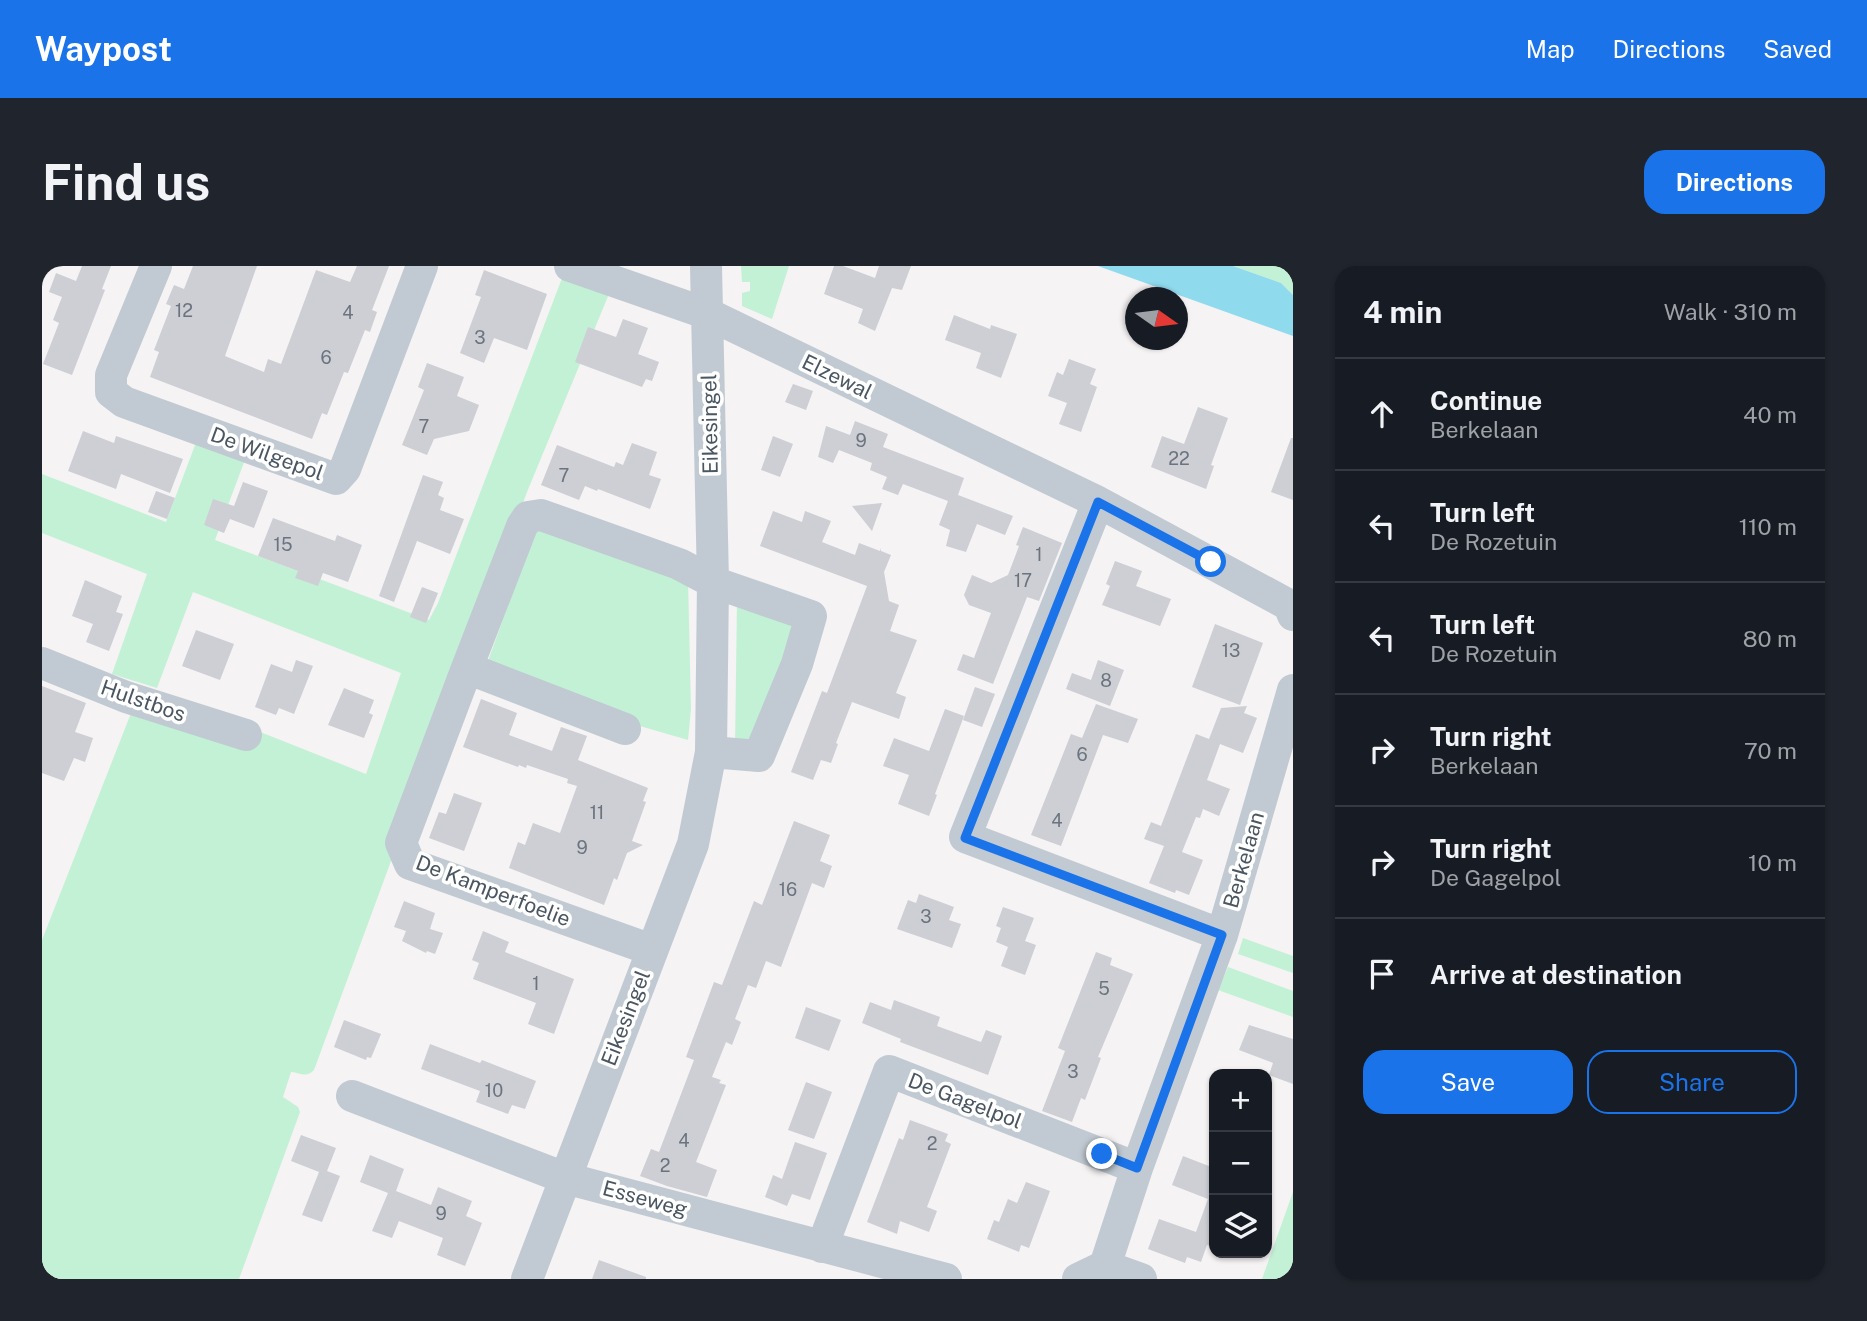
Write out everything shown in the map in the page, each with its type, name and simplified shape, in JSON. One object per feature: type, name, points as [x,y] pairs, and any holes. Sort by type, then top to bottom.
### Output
[{"type":"street","name":"De Wilgepol","points":[[156,266],[111,374],[111,392],[124,402],[337,479],[345,469],[422,266]]},
{"type":"street","name":"Elzewal","points":[[570,266],[708,314],[1098,502]]},
{"type":"street","name":"Eikesingel","points":[[527,1279],[693,844],[710,752],[713,582],[706,266]]},
{"type":"street","points":[[1222,935],[965,838],[1098,502],[1289,605],[1293,615]]},
{"type":"street","name":"De Kamperfoelie","points":[[652,950],[410,864],[401,843],[522,526],[528,517],[541,514],[679,564],[713,582]]},
{"type":"street","points":[[710,752],[759,756],[797,664],[811,616],[713,582]]},
{"type":"street","name":"Hulstbos","points":[[42,663],[126,697],[246,735]]},
{"type":"street","points":[[467,668],[625,729]]},
{"type":"street","name":"Berkelaan","points":[[1091,1272],[1137,1168],[1222,935],[1293,690]]},
{"type":"street","name":"De Gagelpol","points":[[822,1247],[889,1071],[1137,1168]]},
{"type":"street","name":"Esseweg","points":[[352,1097],[565,1178],[946,1279]]},
{"type":"street","points":[[1091,1272],[1141,1279]]},
{"type":"green space","points":[[741,266],[789,266],[772,319],[742,306],[742,293],[750,291],[750,282],[742,282]]},
{"type":"green space","points":[[1233,266],[1293,266],[1293,295],[1281,283]]},
{"type":"green space","points":[[564,273],[611,289],[527,492],[314,1070],[306,1074],[291,1072],[283,1097],[298,1107],[300,1112],[239,1279],[42,1279],[42,940],[135,703],[248,727],[366,774],[401,673],[193,592],[157,688],[112,674],[147,574],[42,533],[42,474],[166,522],[200,432],[249,449],[215,540],[429,620],[438,603]]},
{"type":"green space","points":[[539,529],[688,579],[691,709],[688,740],[633,724],[488,661],[532,539]]},
{"type":"green space","points":[[737,603],[802,623],[761,734],[735,747]]},
{"type":"green space","points":[[1243,938],[1293,956],[1293,973],[1238,954]]},
{"type":"green space","points":[[1228,967],[1293,991],[1293,1017],[1218,990]]},
{"type":"green space","points":[[1293,1192],[1293,1272],[1290,1279],[1262,1279],[1269,1258],[1272,1258],[1272,1251]]},
{"type":"water","points":[[1098,266],[1233,266],[1281,283],[1293,295],[1293,336],[1188,298],[1188,287],[1156,287]]},
{"type":"building","points":[[82,266],[111,266],[102,289],[105,290],[72,375],[43,364],[59,323],[53,320],[62,297],[49,292],[56,273],[76,281]]},
{"type":"building","points":[[193,266],[257,266],[225,356],[264,372],[268,359],[281,364],[316,270],[350,282],[357,266],[389,266],[372,310],[377,312],[370,332],[365,330],[348,373],[344,372],[327,415],[322,413],[312,439],[150,377],[159,352],[154,350],[171,306],[166,304],[174,285],[184,289]]},
{"type":"building","points":[[834,266],[843,266],[875,278],[879,266],[911,266],[902,290],[892,288],[875,331],[858,323],[863,309],[824,294]]},
{"type":"building","points":[[484,270],[547,294],[527,350],[494,338],[484,363],[460,353],[481,297],[475,295]]},
{"type":"building","points":[[954,315],[990,329],[991,325],[1017,334],[1001,378],[976,368],[981,353],[945,340]]},
{"type":"building","points":[[623,319],[648,328],[638,354],[659,362],[652,381],[646,379],[642,387],[575,362],[588,327],[616,337]]},
{"type":"building","points":[[1069,359],[1096,369],[1090,384],[1097,387],[1081,432],[1059,424],[1067,403],[1048,396],[1057,372],[1063,375]]},
{"type":"building","points":[[427,363],[464,377],[457,396],[479,405],[469,431],[434,439],[427,455],[402,445],[424,390],[418,387]]},
{"type":"building","points":[[793,384],[813,391],[806,410],[785,402]]},
{"type":"building","points":[[1198,407],[1228,418],[1211,465],[1214,466],[1206,489],[1151,467],[1162,436],[1184,444]]},
{"type":"building","points":[[855,421],[888,434],[883,447],[964,478],[958,495],[1013,516],[1005,535],[977,524],[966,552],[946,546],[950,530],[939,525],[948,501],[903,484],[898,495],[882,489],[887,477],[870,470],[872,463],[839,450],[833,463],[818,457],[826,426],[850,435]]},
{"type":"building","points":[[83,431],[114,443],[116,436],[183,459],[170,493],[121,474],[116,489],[68,471]]},
{"type":"building","points":[[773,436],[793,444],[780,477],[761,470]]},
{"type":"building","points":[[1293,438],[1293,500],[1271,492]]},
{"type":"building","points":[[632,443],[657,452],[649,475],[661,479],[650,509],[585,486],[579,500],[541,485],[557,445],[614,467],[616,462],[623,465]]},
{"type":"building","points":[[423,475],[443,482],[438,495],[444,498],[440,510],[464,519],[450,554],[417,541],[394,602],[379,596]]},
{"type":"building","points":[[243,482],[268,491],[254,528],[230,519],[224,533],[204,525],[213,499],[234,506]]},
{"type":"building","points":[[156,491],[175,498],[167,519],[148,512]]},
{"type":"building","points":[[882,503],[872,531],[852,506]]},
{"type":"building","points":[[773,511],[802,522],[805,511],[831,521],[822,542],[855,555],[859,543],[880,551],[881,548],[881,551],[891,555],[884,572],[889,601],[899,605],[890,631],[917,640],[896,693],[906,697],[899,719],[852,702],[831,763],[821,760],[813,780],[791,772],[822,691],[827,693],[867,586],[760,546]]},
{"type":"building","points":[[273,518],[335,541],[337,535],[362,545],[348,582],[323,573],[318,586],[295,578],[298,571],[258,556]]},
{"type":"building","points":[[1023,527],[1062,543],[1039,601],[1027,597],[993,684],[957,670],[963,654],[974,658],[991,613],[969,605],[964,595],[972,575],[991,583],[1008,575]]},
{"type":"building","points":[[1115,561],[1142,571],[1136,586],[1171,599],[1160,626],[1102,605],[1110,586],[1106,584]]},
{"type":"building","points":[[85,580],[122,596],[116,612],[123,614],[109,651],[86,642],[93,624],[72,616]]},
{"type":"building","points":[[422,587],[438,593],[426,623],[410,617]]},
{"type":"building","points":[[1215,624],[1263,643],[1240,705],[1192,687]]},
{"type":"building","points":[[196,630],[234,644],[220,680],[182,666]]},
{"type":"building","points":[[296,660],[313,666],[294,714],[279,708],[276,715],[255,707],[271,664],[292,672]]},
{"type":"building","points":[[1098,660],[1124,670],[1110,706],[1066,689],[1072,673],[1091,680]]},
{"type":"building","points":[[42,686],[86,703],[75,732],[93,738],[85,762],[74,758],[64,781],[42,773]]},
{"type":"building","points":[[975,687],[995,694],[982,727],[963,720]]},
{"type":"building","points":[[344,688],[374,700],[369,713],[373,715],[364,738],[328,725]]},
{"type":"building","points":[[481,699],[517,713],[509,735],[552,751],[561,727],[587,736],[578,760],[648,788],[643,801],[646,802],[632,841],[643,845],[627,853],[604,905],[509,868],[518,842],[525,845],[533,823],[560,833],[577,786],[567,783],[568,779],[527,765],[526,768],[519,765],[518,767],[463,747]]},
{"type":"building","points":[[1096,704],[1138,719],[1128,743],[1103,735],[1061,846],[1031,835],[1071,734],[1082,738]]},
{"type":"building","points":[[1247,706],[1244,713],[1257,718],[1243,753],[1220,744],[1207,780],[1230,789],[1219,816],[1203,809],[1200,818],[1196,817],[1182,852],[1203,860],[1189,895],[1176,890],[1175,893],[1149,883],[1164,846],[1144,839],[1151,822],[1161,826],[1196,734],[1209,739],[1221,708]]},
{"type":"building","points":[[945,709],[964,716],[929,816],[898,804],[909,775],[883,766],[894,738],[929,751]]},
{"type":"building","points":[[454,793],[482,803],[464,851],[429,838],[439,812],[446,814]]},
{"type":"building","points":[[794,821],[830,835],[820,861],[832,866],[824,888],[812,883],[781,967],[766,961],[756,988],[748,985],[735,1019],[741,1022],[732,1045],[726,1042],[712,1077],[726,1085],[696,1162],[717,1170],[707,1197],[640,1176],[651,1149],[659,1152],[694,1060],[686,1057],[714,982],[722,985],[754,901],[762,905]]},
{"type":"building","points":[[919,894],[954,907],[949,920],[961,924],[952,948],[897,929],[908,900],[916,903]]},
{"type":"building","points":[[404,901],[435,913],[430,929],[443,933],[435,954],[426,953],[402,941],[406,931],[394,927]]},
{"type":"building","points":[[1003,907],[1034,918],[1025,941],[1036,945],[1025,975],[1001,966],[1008,947],[996,942],[1001,928],[996,926]]},
{"type":"building","points":[[483,931],[509,942],[505,952],[574,979],[554,1034],[528,1024],[536,1003],[473,979],[479,963],[472,960]]},
{"type":"building","points":[[1096,952],[1112,958],[1110,965],[1133,974],[1098,1057],[1101,1058],[1085,1100],[1081,1098],[1072,1122],[1042,1111],[1065,1051],[1058,1048]]},
{"type":"building","points":[[894,1000],[940,1017],[937,1026],[981,1042],[986,1030],[1002,1036],[988,1075],[900,1042],[901,1039],[862,1023],[870,1002],[891,1010]]},
{"type":"building","points":[[806,1007],[841,1020],[829,1051],[795,1038]]},
{"type":"building","points":[[344,1020],[381,1034],[371,1058],[367,1057],[366,1060],[334,1047]]},
{"type":"building","points":[[1249,1025],[1293,1039],[1293,1084],[1272,1076],[1273,1063],[1239,1050]]},
{"type":"building","points":[[430,1044],[536,1081],[525,1109],[512,1105],[508,1114],[476,1102],[480,1091],[421,1069]]},
{"type":"building","points":[[806,1082],[832,1092],[814,1139],[788,1130]]},
{"type":"building","points":[[910,1120],[948,1134],[945,1141],[951,1144],[927,1207],[937,1211],[929,1232],[900,1221],[897,1234],[867,1222],[899,1138],[903,1140]]},
{"type":"building","points":[[301,1135],[336,1148],[327,1171],[340,1176],[322,1222],[302,1215],[319,1172],[291,1161]]},
{"type":"building","points":[[795,1142],[827,1153],[810,1200],[792,1194],[787,1206],[765,1197],[773,1175],[782,1179]]},
{"type":"building","points":[[370,1155],[404,1169],[396,1191],[431,1205],[438,1187],[472,1201],[466,1216],[482,1223],[465,1266],[437,1255],[443,1238],[399,1221],[392,1238],[372,1231],[388,1193],[360,1182]]},
{"type":"building","points":[[1183,1156],[1209,1166],[1209,1246],[1201,1262],[1187,1257],[1185,1263],[1148,1249],[1159,1219],[1196,1232],[1208,1199],[1172,1185]]},
{"type":"building","points":[[1026,1182],[1050,1191],[1029,1248],[1021,1245],[1019,1252],[987,1239],[994,1220],[999,1222],[1008,1199],[1017,1203]]},
{"type":"building","points":[[599,1260],[646,1277],[646,1279],[592,1279]]},
{"type":"route","points":[[1102,1154],[1137,1168],[1222,935],[965,838],[1098,502],[1211,562]]}]
